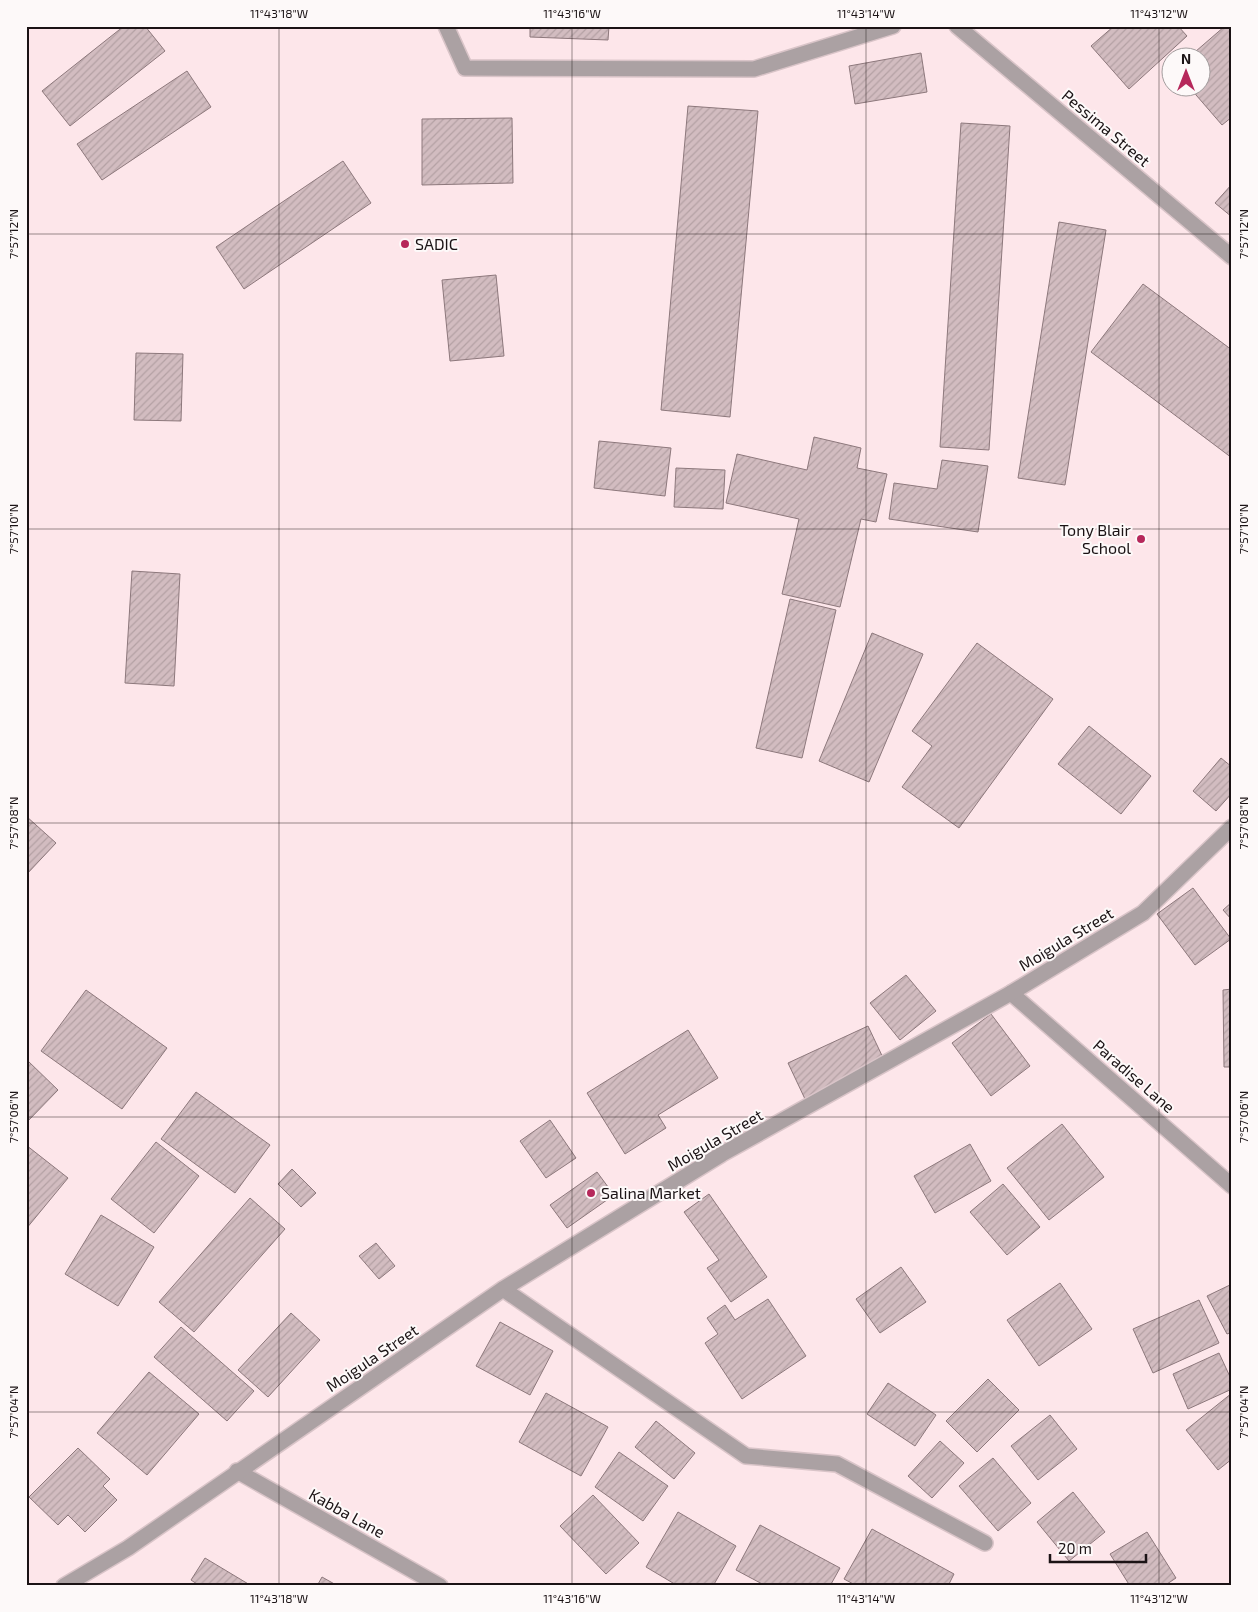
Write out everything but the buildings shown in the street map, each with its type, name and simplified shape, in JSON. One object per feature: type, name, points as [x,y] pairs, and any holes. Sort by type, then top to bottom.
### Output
[{"type":"street","points":[[446,26],[465,68],[682,70],[754,69],[893,26]]},
{"type":"street","name":"Pessima Street","points":[[957,26],[1232,257]]},
{"type":"street","name":"Moigula Street","points":[[64,1586],[128,1548],[237,1471],[503,1290],[722,1154],[1011,993],[1144,913],[1232,827]]},
{"type":"street","name":"Paradise Lane","points":[[1011,993],[1206,1161],[1232,1186]]},
{"type":"street","points":[[503,1290],[746,1456],[836,1464],[985,1543]]},
{"type":"street","name":"Kabba Lane","points":[[237,1471],[440,1586]]},
{"type":"place","name":"SADIC","points":[[405,244]]},
{"type":"place","name":"Tony Blair School","points":[[1141,539]]},
{"type":"place","name":"Salina Market","points":[[591,1193]]}]
